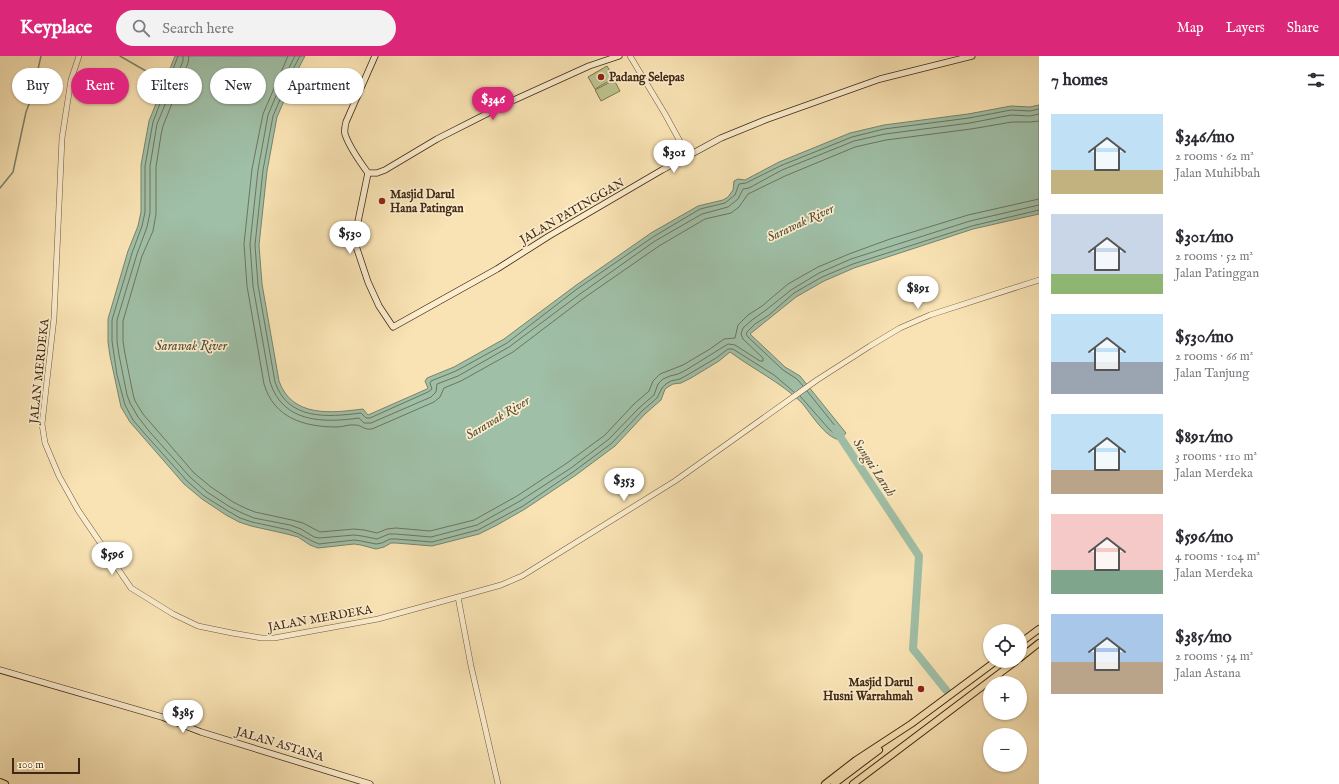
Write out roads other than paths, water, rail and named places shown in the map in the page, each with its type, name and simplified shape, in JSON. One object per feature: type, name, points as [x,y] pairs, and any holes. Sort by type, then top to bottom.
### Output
[{"type":"main road","points":[[375,56],[346,122],[345,128],[346,136],[360,162],[368,173],[377,173],[385,170],[437,139],[514,100],[589,66],[619,56]]},
{"type":"main road","name":"JALAN PATINGGAN","points":[[368,173],[355,236],[355,243],[368,282],[379,306],[393,327],[497,269],[549,236],[725,136],[880,79],[972,56]]},
{"type":"main road","points":[[1027,638],[1039,629]]},
{"type":"main road","points":[[1027,652],[1039,643]]},
{"type":"main road","points":[[834,784],[987,668]]},
{"type":"main road","points":[[853,784],[1007,668]]},
{"type":"main road","name":"JALAN ASTANA","points":[[0,670],[154,715],[208,734],[370,784]]},
{"type":"main road","points":[[825,784],[856,760],[911,724]]},
{"type":"main road","points":[[0,782],[5,784]]},
{"type":"street","name":"JALAN MERDEKA","points":[[79,56],[71,80],[60,159],[59,224],[54,318],[42,424],[45,443],[59,476],[78,510],[115,567],[131,588],[174,614],[198,626],[262,638],[274,638],[378,619],[501,586],[518,578],[675,481],[816,380],[870,346],[916,320],[1039,280]]},
{"type":"street","points":[[630,56],[688,156]]},
{"type":"street","points":[[458,597],[471,666],[498,784]]},
{"type":"water","name":"Sarawak River","points":[[175,56],[305,56],[299,68],[274,68],[274,104],[283,104],[277,117],[267,171],[259,245],[262,284],[279,381],[285,393],[293,402],[314,410],[339,412],[363,409],[368,415],[427,389],[428,388],[425,381],[427,378],[454,367],[504,339],[575,286],[651,233],[698,206],[723,200],[728,197],[733,190],[734,181],[738,179],[745,180],[779,162],[850,133],[884,125],[968,114],[1011,106],[1030,107],[1039,105],[1039,214],[973,229],[854,268],[824,281],[796,297],[750,334],[785,367],[800,376],[846,433],[840,440],[834,438],[823,430],[801,402],[793,395],[730,352],[719,361],[691,378],[681,383],[673,384],[665,389],[661,400],[645,414],[615,446],[576,475],[525,509],[479,534],[432,546],[391,543],[376,549],[354,544],[318,548],[310,545],[298,537],[239,522],[202,499],[184,484],[130,422],[121,407],[110,356],[108,342],[108,319],[128,251],[138,226],[141,212],[141,165],[149,121],[156,104],[202,104],[202,68],[170,68]]},
{"type":"waterway","points":[[0,188],[13,172],[26,112],[32,96],[41,56]]},
{"type":"waterway","points":[[120,56],[141,68]]},
{"type":"waterway","name":"Sungai Laruh","points":[[835,429],[919,556],[913,649],[946,690]]},
{"type":"place","name":"Padang Selepas","points":[[601,77]]},
{"type":"place","name":"Masjid Darul Hana Patingan","points":[[382,201]]},
{"type":"place","name":"Masjid Darul Husni Warrahmah","points":[[921,689]]}]
